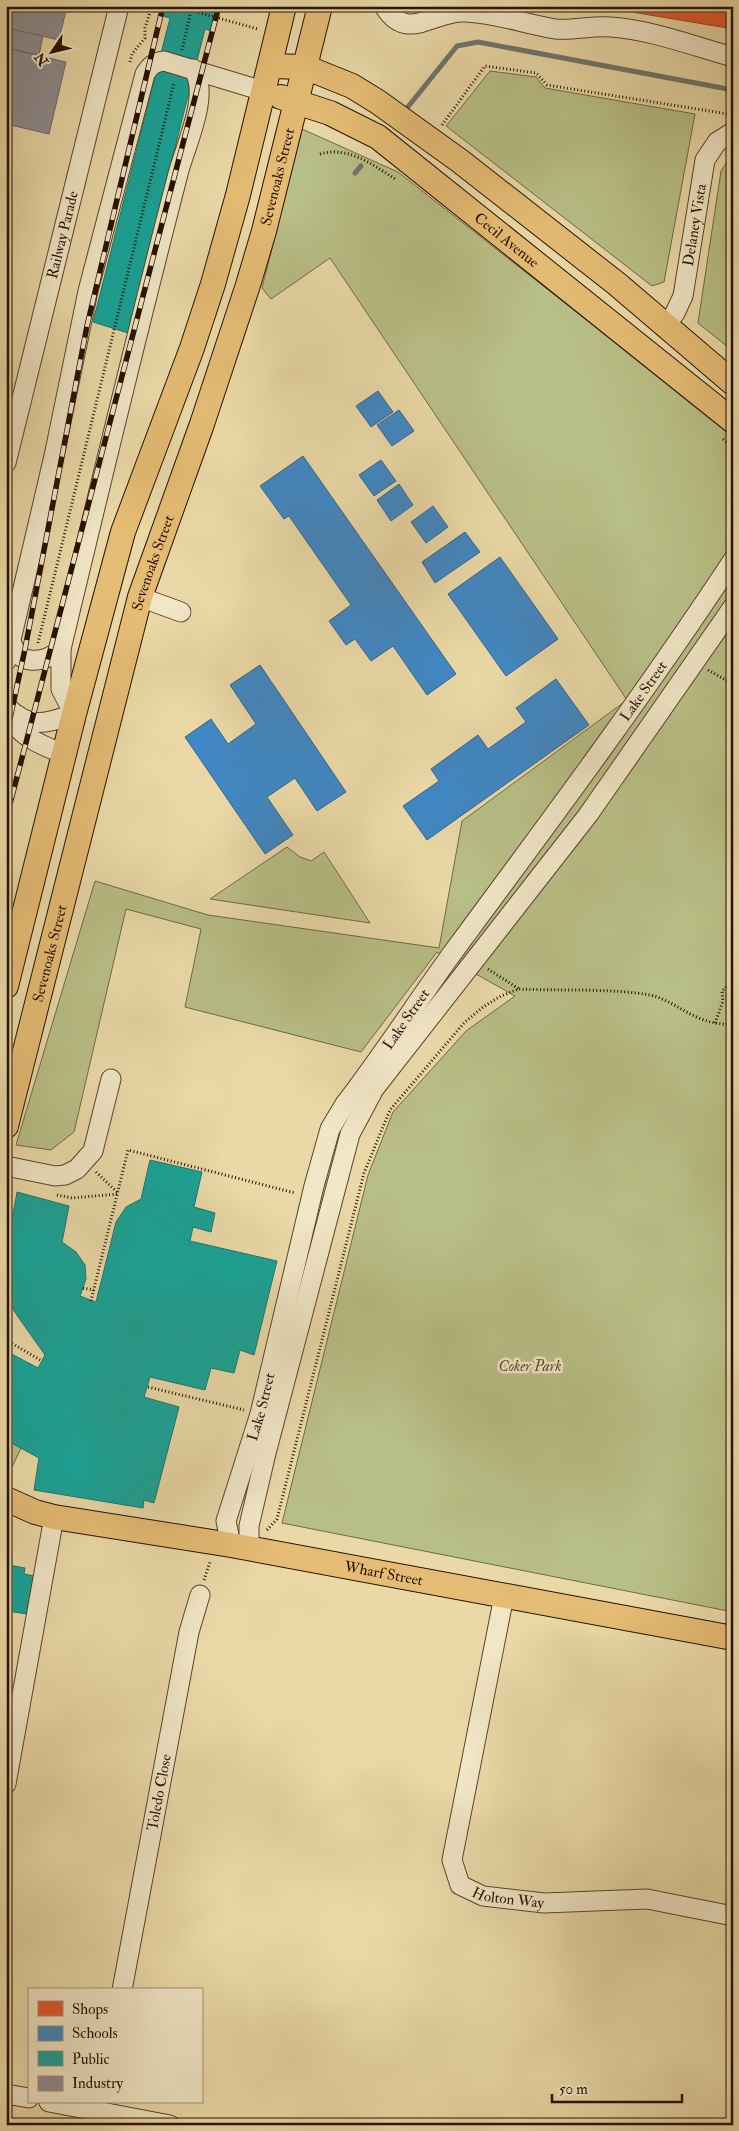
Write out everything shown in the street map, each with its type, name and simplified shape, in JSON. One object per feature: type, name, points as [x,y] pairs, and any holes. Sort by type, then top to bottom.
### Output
[{"type":"main road","points":[[6,986],[74,714],[123,532],[192,348],[213,284],[238,195],[284,6]]},
{"type":"main road","name":"Sevenoaks Street","points":[[6,1126],[140,597],[202,424],[248,285],[264,231],[320,6]]},
{"type":"main road","points":[[270,66],[305,67],[352,86],[386,107],[460,161],[593,266],[733,383]]},
{"type":"main road","name":"Cecil Avenue","points":[[263,91],[330,113],[378,137],[725,427]]},
{"type":"main road","points":[[116,560],[125,581],[140,597]]},
{"type":"main road","points":[[64,754],[80,762],[94,774]]},
{"type":"main road","name":"Wharf Street","points":[[6,1499],[45,1514],[240,1547],[733,1638]]},
{"type":"main road","name":"Wharf Street","points":[[6,1517],[45,1514]]},
{"type":"street","name":"Railway Parade","points":[[6,463],[120,6]]},
{"type":"street","points":[[384,6],[390,16],[397,22],[404,24],[422,23],[440,16],[465,12],[557,29],[611,27],[659,36],[733,57]]},
{"type":"street","points":[[6,661],[54,456],[88,292],[145,74],[150,66],[164,61],[263,91]]},
{"type":"street","points":[[7,705],[15,714],[34,723],[46,722],[74,714],[60,689],[61,649],[157,256],[199,99],[199,81],[193,69]]},
{"type":"street","name":"Delaney Vista","points":[[665,327],[683,296],[706,160],[717,142],[731,126]]},
{"type":"street","name":"Lake Street","points":[[240,1547],[226,1521],[260,1414],[314,1186],[330,1129],[345,1104],[458,946],[569,798],[670,655],[733,560]]},
{"type":"street","points":[[140,597],[181,612]]},
{"type":"street","name":"Lake Street","points":[[240,1547],[249,1526],[266,1453],[350,1134],[374,1089],[593,819],[733,607]]},
{"type":"street","points":[[11,640],[12,646],[20,657],[31,661],[46,660],[61,649]]},
{"type":"street","points":[[7,705],[11,719],[23,733],[40,744],[64,754]]},
{"type":"street","points":[[569,798],[593,819]]},
{"type":"street","points":[[549,825],[573,844]]},
{"type":"street","points":[[6,1166],[55,1176],[65,1175],[77,1169],[93,1151],[111,1079]]},
{"type":"street","points":[[6,1784],[45,1514]]},
{"type":"street","name":"Toledo Close","points":[[122,1988],[189,1632],[200,1595]]},
{"type":"street","name":"Holton Way","points":[[504,1596],[452,1860],[460,1885],[483,1896],[544,1903],[647,1899],[733,1916]]},
{"type":"street","points":[[6,2094],[28,2098]]},
{"type":"street","points":[[58,2104],[170,2125]]},
{"type":"path","points":[[175,6],[231,21]]},
{"type":"path","points":[[440,127],[484,66],[536,73],[546,85],[728,114],[731,126]]},
{"type":"path","points":[[320,154],[330,151],[341,151],[362,159],[396,180]]},
{"type":"path","points":[[725,427],[733,447]]},
{"type":"path","points":[[706,668],[733,684]]},
{"type":"path","points":[[714,1023],[723,1001],[722,991],[733,980]]},
{"type":"path","points":[[266,1530],[278,1519],[364,1174],[390,1110],[453,1034],[483,1007],[501,996],[519,990],[632,993],[652,996],[673,1003],[699,1018],[714,1023],[733,1025]]},
{"type":"path","points":[[91,1301],[128,1150],[298,1194]]},
{"type":"path","points":[[83,1288],[94,1290]]},
{"type":"path","points":[[6,1340],[42,1361]]},
{"type":"path","points":[[148,1387],[253,1412]]},
{"type":"green space","points":[[490,71],[536,77],[545,88],[695,114],[664,282],[652,286],[446,126]]},
{"type":"green space","name":"Coker Park","points":[[302,129],[398,172],[733,435],[733,1612],[282,1523],[368,1175],[393,1112],[466,1031],[515,996],[437,952],[361,1052],[185,1007],[201,929],[126,909],[74,1132],[51,1150],[16,1145],[95,881],[208,915],[439,948],[462,821],[627,700],[330,258],[271,299],[262,288]]},
{"type":"green space","points":[[733,153],[733,351],[698,323],[721,171]]},
{"type":"green space","points":[[287,847],[300,857],[311,861],[324,852],[370,923],[210,899]]},
{"type":"green space","points":[[6,1440],[21,1448],[12,1467],[6,1472]]},
{"type":"building: Shops","points":[[598,6],[733,6],[733,29],[602,7]]},
{"type":"building: Schools","points":[[378,391],[393,412],[371,427],[356,406]]},
{"type":"building: Schools","points":[[399,410],[414,431],[392,446],[377,425]]},
{"type":"building: Schools","points":[[303,456],[456,674],[427,695],[393,646],[371,661],[355,639],[346,645],[329,621],[351,605],[289,516],[284,519],[260,486]]},
{"type":"building: Schools","points":[[381,460],[396,481],[374,496],[359,475]]},
{"type":"building: Schools","points":[[399,484],[413,505],[391,521],[377,500]]},
{"type":"building: Schools","points":[[433,506],[448,527],[426,543],[411,522]]},
{"type":"building: Schools","points":[[465,532],[480,552],[435,583],[422,562]]},
{"type":"building: Schools","points":[[500,557],[558,639],[506,676],[448,594]]},
{"type":"building: Schools","points":[[260,665],[346,792],[317,811],[295,778],[267,797],[293,835],[265,854],[185,737],[211,719],[228,744],[256,724],[230,685]]},
{"type":"building: Schools","points":[[556,679],[589,725],[427,840],[403,806],[439,781],[431,769],[478,735],[488,749],[526,722],[516,708]]},
{"type":"building: Public","points":[[166,6],[217,6],[211,31],[205,29],[128,333],[93,322],[170,18],[163,16]]},
{"type":"building: Public","points":[[150,1160],[202,1172],[194,1207],[215,1213],[211,1232],[193,1227],[190,1241],[277,1261],[254,1355],[240,1350],[234,1373],[211,1368],[205,1390],[150,1377],[144,1397],[179,1407],[154,1503],[144,1500],[143,1508],[34,1490],[39,1458],[6,1440],[6,1351],[38,1368],[45,1355],[14,1311],[6,1282],[6,1251],[17,1192],[69,1206],[62,1242],[76,1252],[85,1265],[86,1279],[80,1296],[96,1302],[116,1222],[126,1207],[141,1199]]},
{"type":"building: Public","points":[[9,1565],[25,1568],[24,1574],[34,1576],[28,1614],[6,1611],[6,1572],[8,1573]]},
{"type":"building: Industry","points":[[6,6],[67,6],[59,40],[6,28]]},
{"type":"building: Industry","points":[[6,28],[43,36],[39,55],[6,48]]},
{"type":"building: Industry","points":[[6,48],[66,62],[49,134],[6,124]]},
{"type":"waterway","points":[[403,113],[457,46],[478,42],[733,90]]},
{"type":"waterway","points":[[355,173],[361,166]]},
{"type":"railway","points":[[6,737],[25,649],[87,326],[163,6]]},
{"type":"railway","points":[[6,819],[219,6]]}]
